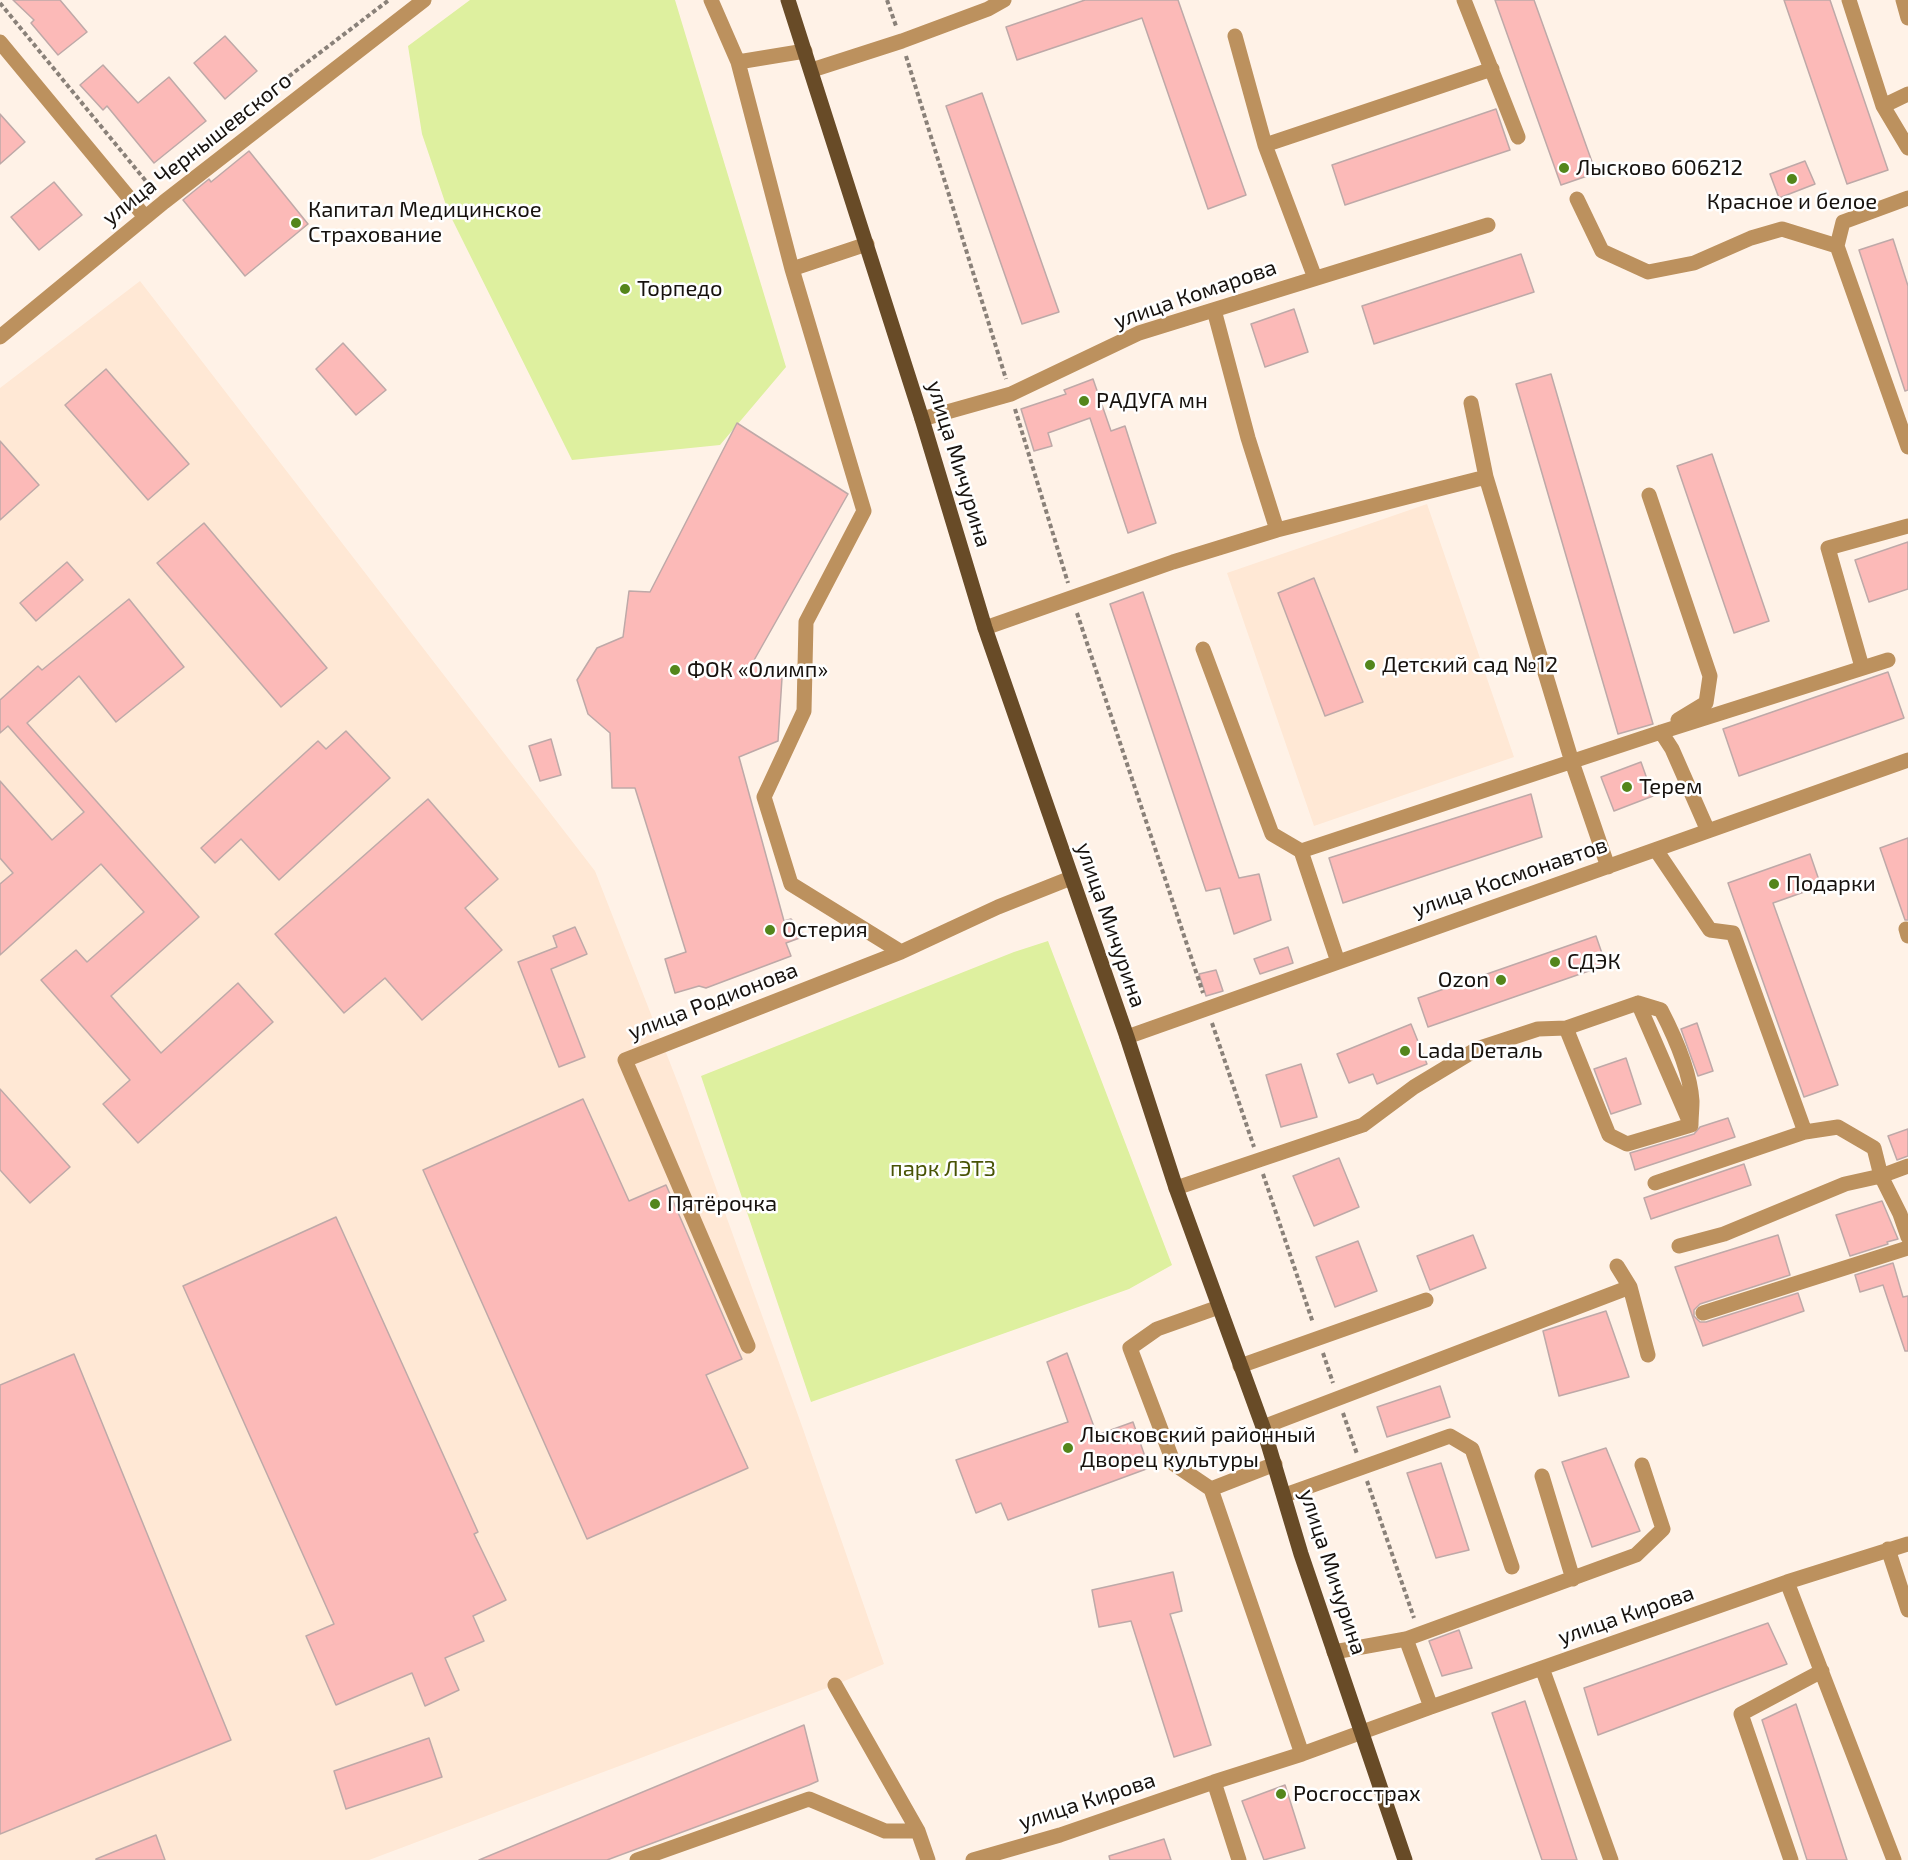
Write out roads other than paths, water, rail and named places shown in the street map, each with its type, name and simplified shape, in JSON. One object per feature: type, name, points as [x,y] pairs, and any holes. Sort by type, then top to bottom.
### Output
[{"type":"main road","name":"улица Мичурина","points":[[788,0],[922,419],[985,628],[1127,1037],[1176,1188],[1263,1427],[1360,1733],[1405,1860]]},
{"type":"street","name":"улица Чернышевского","points":[[0,337],[164,202],[424,0]]},
{"type":"street","points":[[711,0],[738,62],[792,269],[864,511],[806,622],[804,711],[764,797],[791,884],[901,952]]},
{"type":"street","points":[[812,70],[902,41],[987,4],[1004,0]]},
{"type":"street","points":[[1464,0],[1518,136]]},
{"type":"street","points":[[1849,0],[1883,106],[1908,148]]},
{"type":"street","points":[[1903,0],[1908,18]]},
{"type":"street","points":[[1235,36],[1265,146],[1316,278]]},
{"type":"street","points":[[0,42],[145,218]]},
{"type":"street","points":[[738,62],[805,51]]},
{"type":"street","points":[[1265,146],[1492,69]]},
{"type":"street","points":[[1883,106],[1908,94]]},
{"type":"street","points":[[1908,198],[1843,222],[1838,246],[1908,447]]},
{"type":"street","points":[[1577,199],[1602,251],[1648,272],[1694,263],[1751,238],[1782,229],[1838,246]]},
{"type":"street","name":"улица Комарова","points":[[922,419],[1011,394],[1139,333],[1488,225]]},
{"type":"street","points":[[792,269],[867,244]]},
{"type":"street","points":[[1214,310],[1248,438],[1277,530]]},
{"type":"street","points":[[1470,403],[1486,477],[1572,762],[1608,867]]},
{"type":"street","points":[[985,628],[1173,562],[1277,530],[1486,477]]},
{"type":"street","points":[[1649,495],[1710,676],[1706,703],[1661,732]]},
{"type":"street","points":[[1862,667],[1828,548],[1908,526]]},
{"type":"street","points":[[1203,649],[1272,834],[1301,851],[1338,962]]},
{"type":"street","points":[[1301,851],[1888,660]]},
{"type":"street","points":[[1661,732],[1672,749],[1708,831]]},
{"type":"street","name":"улица Космонавтов","points":[[1127,1037],[1908,760]]},
{"type":"street","points":[[1656,849],[1710,930],[1733,933],[1805,1132]]},
{"type":"street","name":"улица Родионова","points":[[748,1346],[625,1060],[901,952],[998,907],[1071,878]]},
{"type":"street","points":[[1176,1188],[1363,1125],[1414,1087],[1477,1049],[1538,1029],[1566,1028],[1638,1003],[1661,1010],[1671,1029],[1685,1068],[1692,1100],[1691,1125],[1627,1144],[1609,1135],[1566,1028]]},
{"type":"street","points":[[1655,1183],[1805,1132],[1838,1127],[1874,1148],[1881,1176],[1904,1213],[1908,1237]]},
{"type":"street","points":[[1679,1246],[1725,1234],[1845,1184],[1881,1176],[1908,1166]]},
{"type":"street","points":[[1703,1313],[1908,1248]]},
{"type":"street","points":[[1617,1266],[1630,1287],[1648,1355]]},
{"type":"street","points":[[1263,1427],[1630,1287]]},
{"type":"street","points":[[1240,1366],[1426,1300]]},
{"type":"street","points":[[1219,1307],[1157,1329],[1130,1348],[1174,1464],[1211,1489],[1302,1754]]},
{"type":"street","points":[[1285,1495],[1450,1436],[1472,1449],[1512,1567]]},
{"type":"street","points":[[1211,1489],[1275,1464]]},
{"type":"street","points":[[1334,1652],[1413,1636],[1636,1555],[1664,1528],[1642,1465]]},
{"type":"street","points":[[1542,1476],[1573,1579]]},
{"type":"street","name":"улица Кирова","points":[[973,1860],[1060,1835],[1302,1754],[1787,1582],[1908,1544]]},
{"type":"street","points":[[1888,1549],[1908,1610]]},
{"type":"street","points":[[1787,1582],[1894,1860]]},
{"type":"street","points":[[1413,1636],[1431,1707]]},
{"type":"street","points":[[1542,1668],[1611,1860]]},
{"type":"street","points":[[1791,1860],[1741,1714],[1822,1671]]},
{"type":"street","points":[[835,1685],[918,1831],[928,1860]]},
{"type":"street","points":[[1214,1782],[1239,1860]]},
{"type":"street","points":[[637,1860],[809,1799],[885,1831],[918,1831]]},
{"type":"place","name":"Лысково 606212","points":[[1564,168]]},
{"type":"place","name":"Красное и белое","points":[[1792,179]]},
{"type":"place","name":"Капитал Медицинское Страхование","points":[[296,223]]},
{"type":"place","name":"Торпедо","points":[[625,289]]},
{"type":"place","name":"РАДУГА мн","points":[[1084,401]]},
{"type":"place","name":"Детский сад №12","points":[[1370,665]]},
{"type":"place","name":"ФОК «Олимп»","points":[[675,670]]},
{"type":"place","name":"Терем","points":[[1627,787]]},
{"type":"place","name":"Подарки","points":[[1774,884]]},
{"type":"place","name":"Остерия","points":[[770,930]]},
{"type":"place","name":"СДЭК","points":[[1555,962]]},
{"type":"place","name":"Ozon","points":[[1501,980]]},
{"type":"place","name":"Lada Dеталь","points":[[1405,1051]]},
{"type":"place","name":"Пятёрочка","points":[[655,1204]]},
{"type":"place","name":"Лысковский районный Дворец культуры","points":[[1068,1448]]},
{"type":"place","name":"Росгосстрах","points":[[1281,1794]]},
{"type":"park label","name":"парк ЛЭТЗ","points":[[943,1169]]}]
